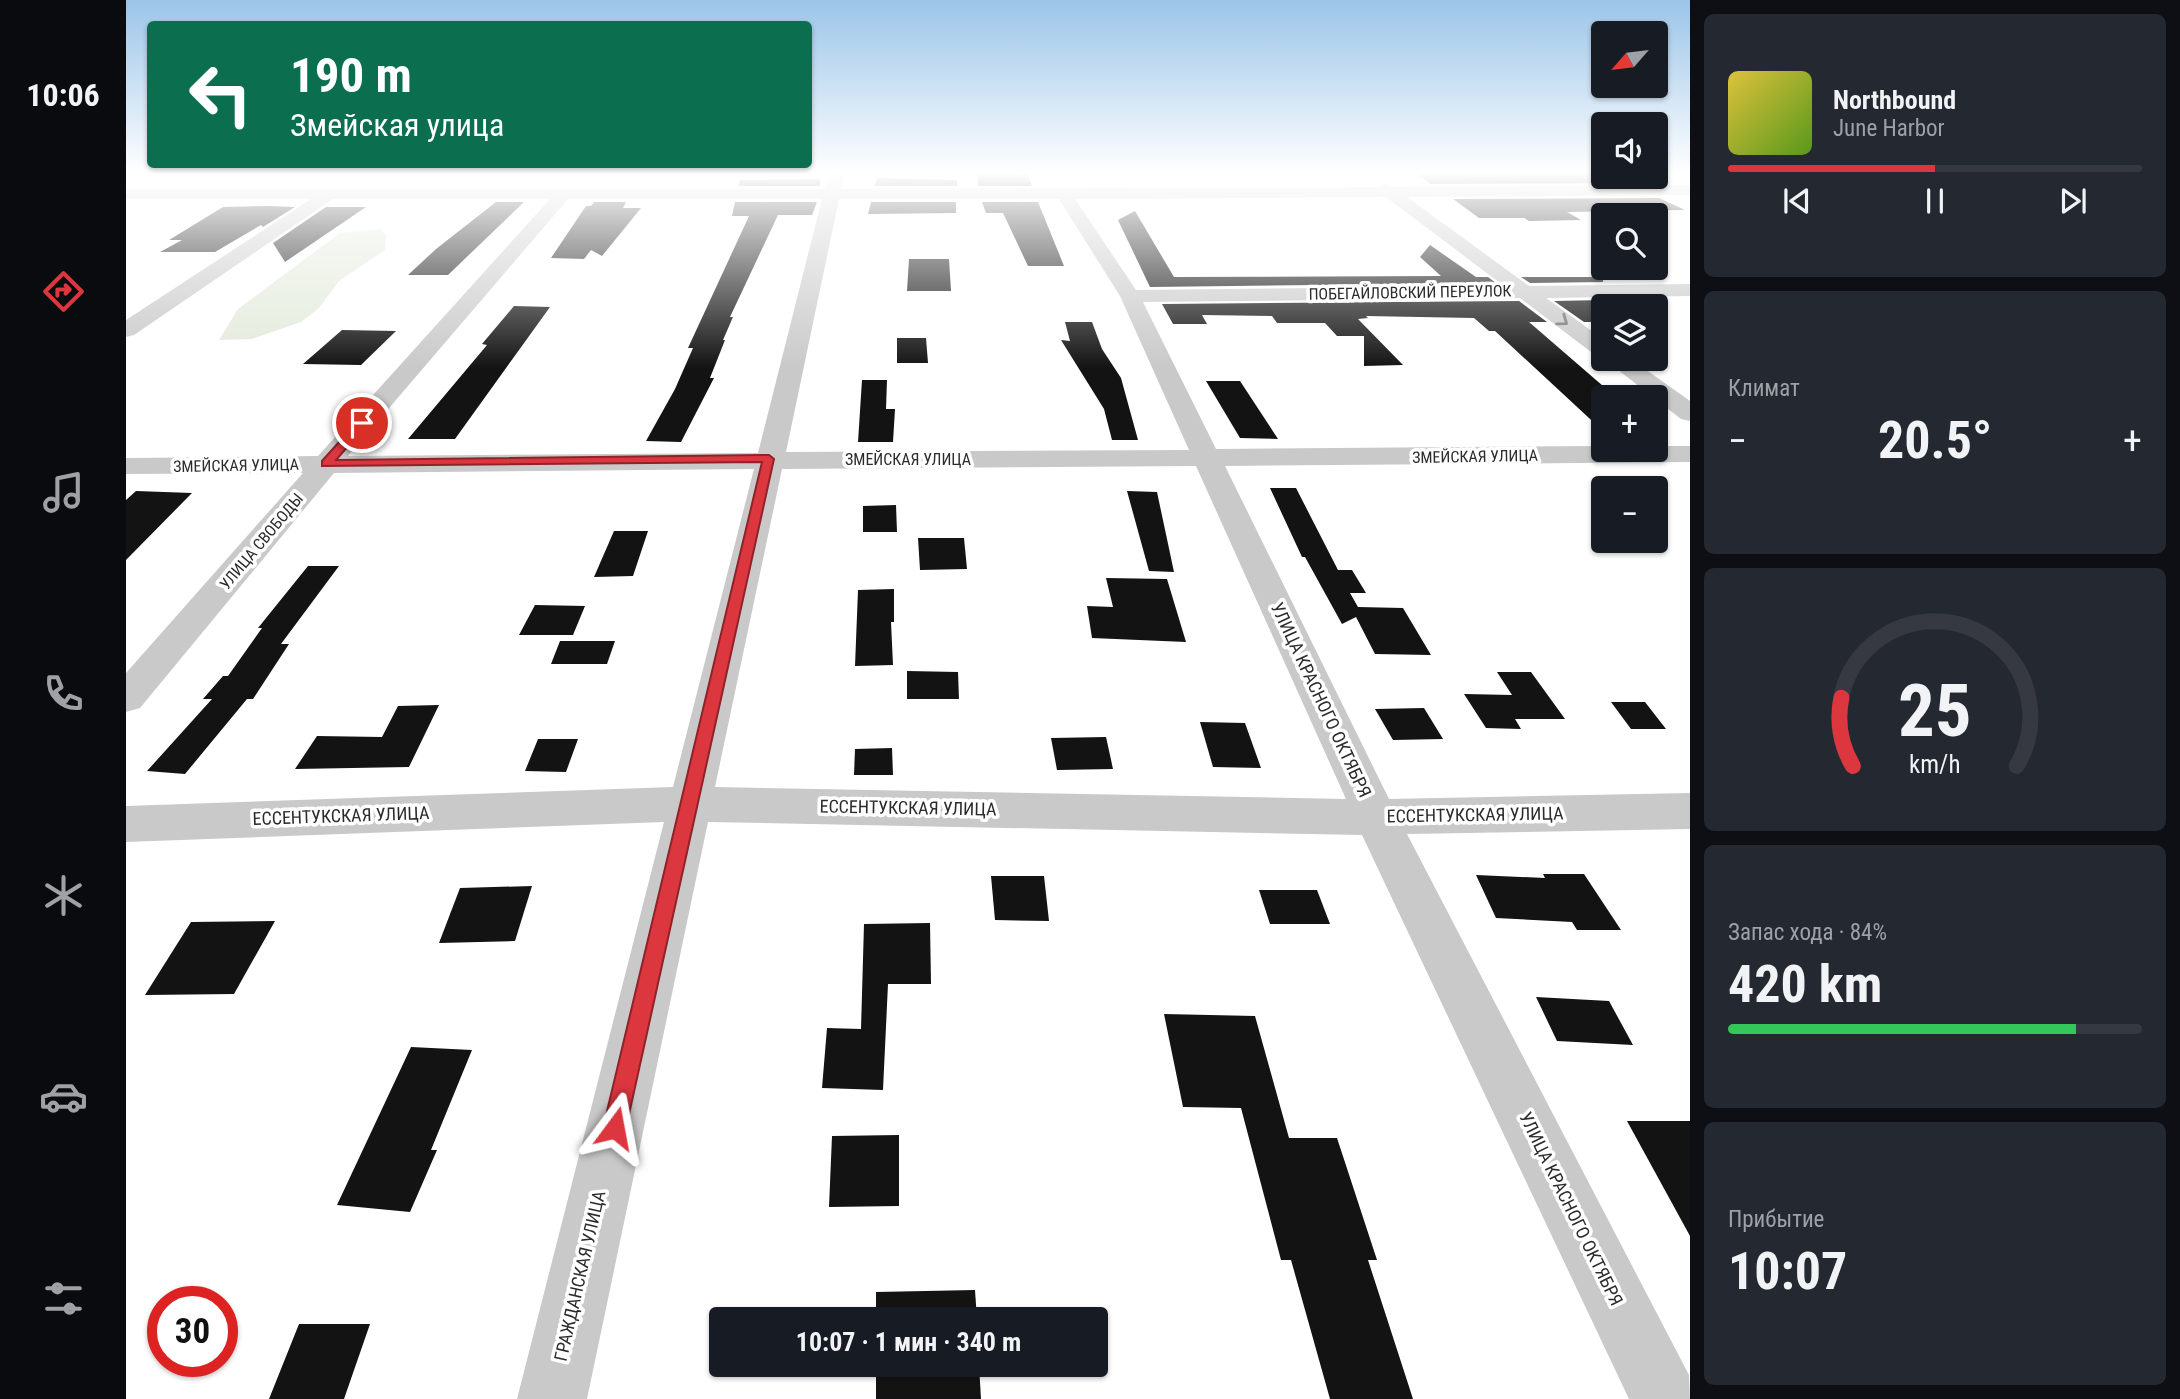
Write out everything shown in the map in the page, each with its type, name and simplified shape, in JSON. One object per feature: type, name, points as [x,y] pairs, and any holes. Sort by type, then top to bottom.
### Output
[{"type":"street","points":[[126,331],[265,237]]},
{"type":"street","name":"УЛИЦА СВОБОДЫ","points":[[126,698],[525,237]]},
{"type":"street","name":"ГРАЖДАНСКАЯ УЛИЦА","points":[[552,1399],[821,237]]},
{"type":"street","name":"УЛИЦА КРАСНОГО ОКТЯБРЯ","points":[[1100,237],[1376,817],[1665,1399]]},
{"type":"street","points":[[1451,237],[1591,341]]},
{"type":"street","name":"ПОБЕГАЙЛОВСКИЙ ПЕРЕУЛОК","points":[[1130,296],[1690,290]]},
{"type":"street","points":[[1632,371],[1690,413]]},
{"type":"street","name":"ЗМЕЙСКАЯ УЛИЦА","points":[[126,466],[1690,454]]},
{"type":"street","name":"ЕССЕНТУКСКАЯ УЛИЦА","points":[[126,824],[689,804],[1376,817],[1690,811]]},
{"type":"green space","points":[[334,237],[386,237],[385,250],[339,281],[319,308],[301,322],[252,339],[219,340],[238,309]]},
{"type":"building","points":[[173,237],[240,237],[215,252],[160,252],[182,240],[169,240]]},
{"type":"building","points":[[281,237],[321,237],[285,262],[273,243]]},
{"type":"building","points":[[451,237],[487,237],[448,275],[408,275]]},
{"type":"building","points":[[565,237],[617,237],[602,256],[591,250],[584,259],[551,258]]},
{"type":"building","points":[[739,237],[768,237],[730,317],[733,317],[710,378],[714,378],[681,442],[646,441],[675,389],[693,348],[688,348]]},
{"type":"building","points":[[1014,237],[1052,237],[1064,266],[1028,266]]},
{"type":"building","points":[[1126,237],[1151,237],[1174,277],[1441,276],[1420,257],[1430,245],[1476,277],[1488,277],[1496,283],[1150,287]]},
{"type":"building","points":[[909,259],[949,259],[951,291],[907,291]]},
{"type":"building","points":[[1521,277],[1591,277],[1591,280],[1603,280],[1603,282],[1530,283]]},
{"type":"building","points":[[1591,300],[1591,322],[1584,322],[1554,301]]},
{"type":"building","points":[[1519,301],[1547,322],[1529,322],[1602,385],[1591,385],[1591,420],[1495,331],[1489,331],[1474,318],[1366,316],[1368,318],[1358,319],[1403,365],[1364,366],[1364,336],[1337,336],[1325,323],[1277,323],[1272,316],[1202,315],[1207,324],[1173,324],[1162,304]]},
{"type":"building","points":[[514,306],[550,307],[455,439],[408,439],[487,345],[482,344]]},
{"type":"building","points":[[1065,322],[1092,322],[1102,349],[1121,378],[1138,440],[1112,440],[1104,409],[1061,340],[1070,341]]},
{"type":"building","points":[[342,330],[396,331],[361,365],[303,364]]},
{"type":"building","points":[[897,338],[926,338],[928,363],[897,363]]},
{"type":"building","points":[[862,380],[887,380],[886,409],[895,409],[893,442],[858,442]]},
{"type":"building","points":[[1206,381],[1240,381],[1278,439],[1240,438]]},
{"type":"building","points":[[1270,488],[1296,488],[1338,570],[1352,570],[1366,593],[1350,593],[1358,607],[1403,608],[1431,655],[1375,654],[1356,617],[1342,624],[1305,557],[1302,557]]},
{"type":"building","points":[[136,491],[192,493],[126,560],[126,500]]},
{"type":"building","points":[[1127,491],[1157,492],[1174,572],[1149,571]]},
{"type":"building","points":[[896,505],[897,532],[863,532],[863,506]]},
{"type":"building","points":[[614,531],[648,531],[633,576],[594,577]]},
{"type":"building","points":[[918,538],[964,538],[967,569],[920,570]]},
{"type":"building","points":[[308,566],[339,566],[281,644],[289,644],[253,699],[247,699],[185,774],[147,771],[212,699],[203,699],[223,676],[228,676],[262,628],[258,628]]},
{"type":"building","points":[[1106,578],[1167,579],[1186,642],[1092,638],[1087,606],[1113,607]]},
{"type":"building","points":[[894,589],[894,622],[891,622],[893,665],[855,666],[858,590]]},
{"type":"building","points":[[535,605],[585,606],[573,635],[519,635]]},
{"type":"building","points":[[560,641],[615,641],[607,664],[551,664]]},
{"type":"building","points":[[907,671],[958,672],[959,699],[907,699]]},
{"type":"building","points":[[1497,672],[1531,672],[1565,719],[1515,719],[1521,729],[1486,728],[1464,694],[1512,695]]},
{"type":"building","points":[[1611,702],[1645,702],[1666,729],[1631,729]]},
{"type":"building","points":[[439,705],[409,767],[295,769],[317,736],[382,737],[398,706]]},
{"type":"building","points":[[1424,708],[1443,739],[1393,740],[1375,709]]},
{"type":"building","points":[[1200,722],[1245,723],[1261,768],[1213,767]]},
{"type":"building","points":[[1106,737],[1113,769],[1057,770],[1051,738]]},
{"type":"building","points":[[538,739],[578,739],[566,772],[525,771]]},
{"type":"building","points":[[892,748],[893,775],[854,775],[855,749]]},
{"type":"building","points":[[1543,874],[1584,874],[1621,930],[1577,930],[1572,922],[1496,918],[1476,875],[1545,878]]},
{"type":"building","points":[[991,876],[1044,876],[1049,921],[995,920]]},
{"type":"building","points":[[532,886],[515,941],[439,943],[460,888]]},
{"type":"building","points":[[1259,890],[1317,890],[1330,924],[1270,924]]},
{"type":"building","points":[[275,921],[234,994],[145,995],[191,922]]},
{"type":"building","points":[[930,923],[931,984],[888,984],[883,1090],[822,1088],[827,1028],[861,1029],[864,924]]},
{"type":"building","points":[[1536,997],[1609,1001],[1633,1045],[1557,1041]]},
{"type":"building","points":[[1164,1014],[1255,1016],[1289,1138],[1337,1138],[1377,1260],[1368,1260],[1413,1399],[1330,1399],[1291,1260],[1281,1260],[1241,1108],[1183,1107]]},
{"type":"building","points":[[411,1047],[472,1050],[431,1150],[437,1150],[410,1212],[337,1205]]},
{"type":"building","points":[[1627,1121],[1690,1121],[1690,1236]]},
{"type":"building","points":[[899,1135],[899,1206],[829,1207],[832,1136]]},
{"type":"building","points":[[975,1290],[976,1307],[876,1307],[876,1292]]},
{"type":"building","points":[[299,1324],[370,1324],[344,1399],[269,1399]]},
{"type":"building","points":[[876,1377],[980,1377],[981,1399],[876,1399]]},
{"type":"route","points":[[362,423],[326,464],[769,459],[615,1128]]}]
